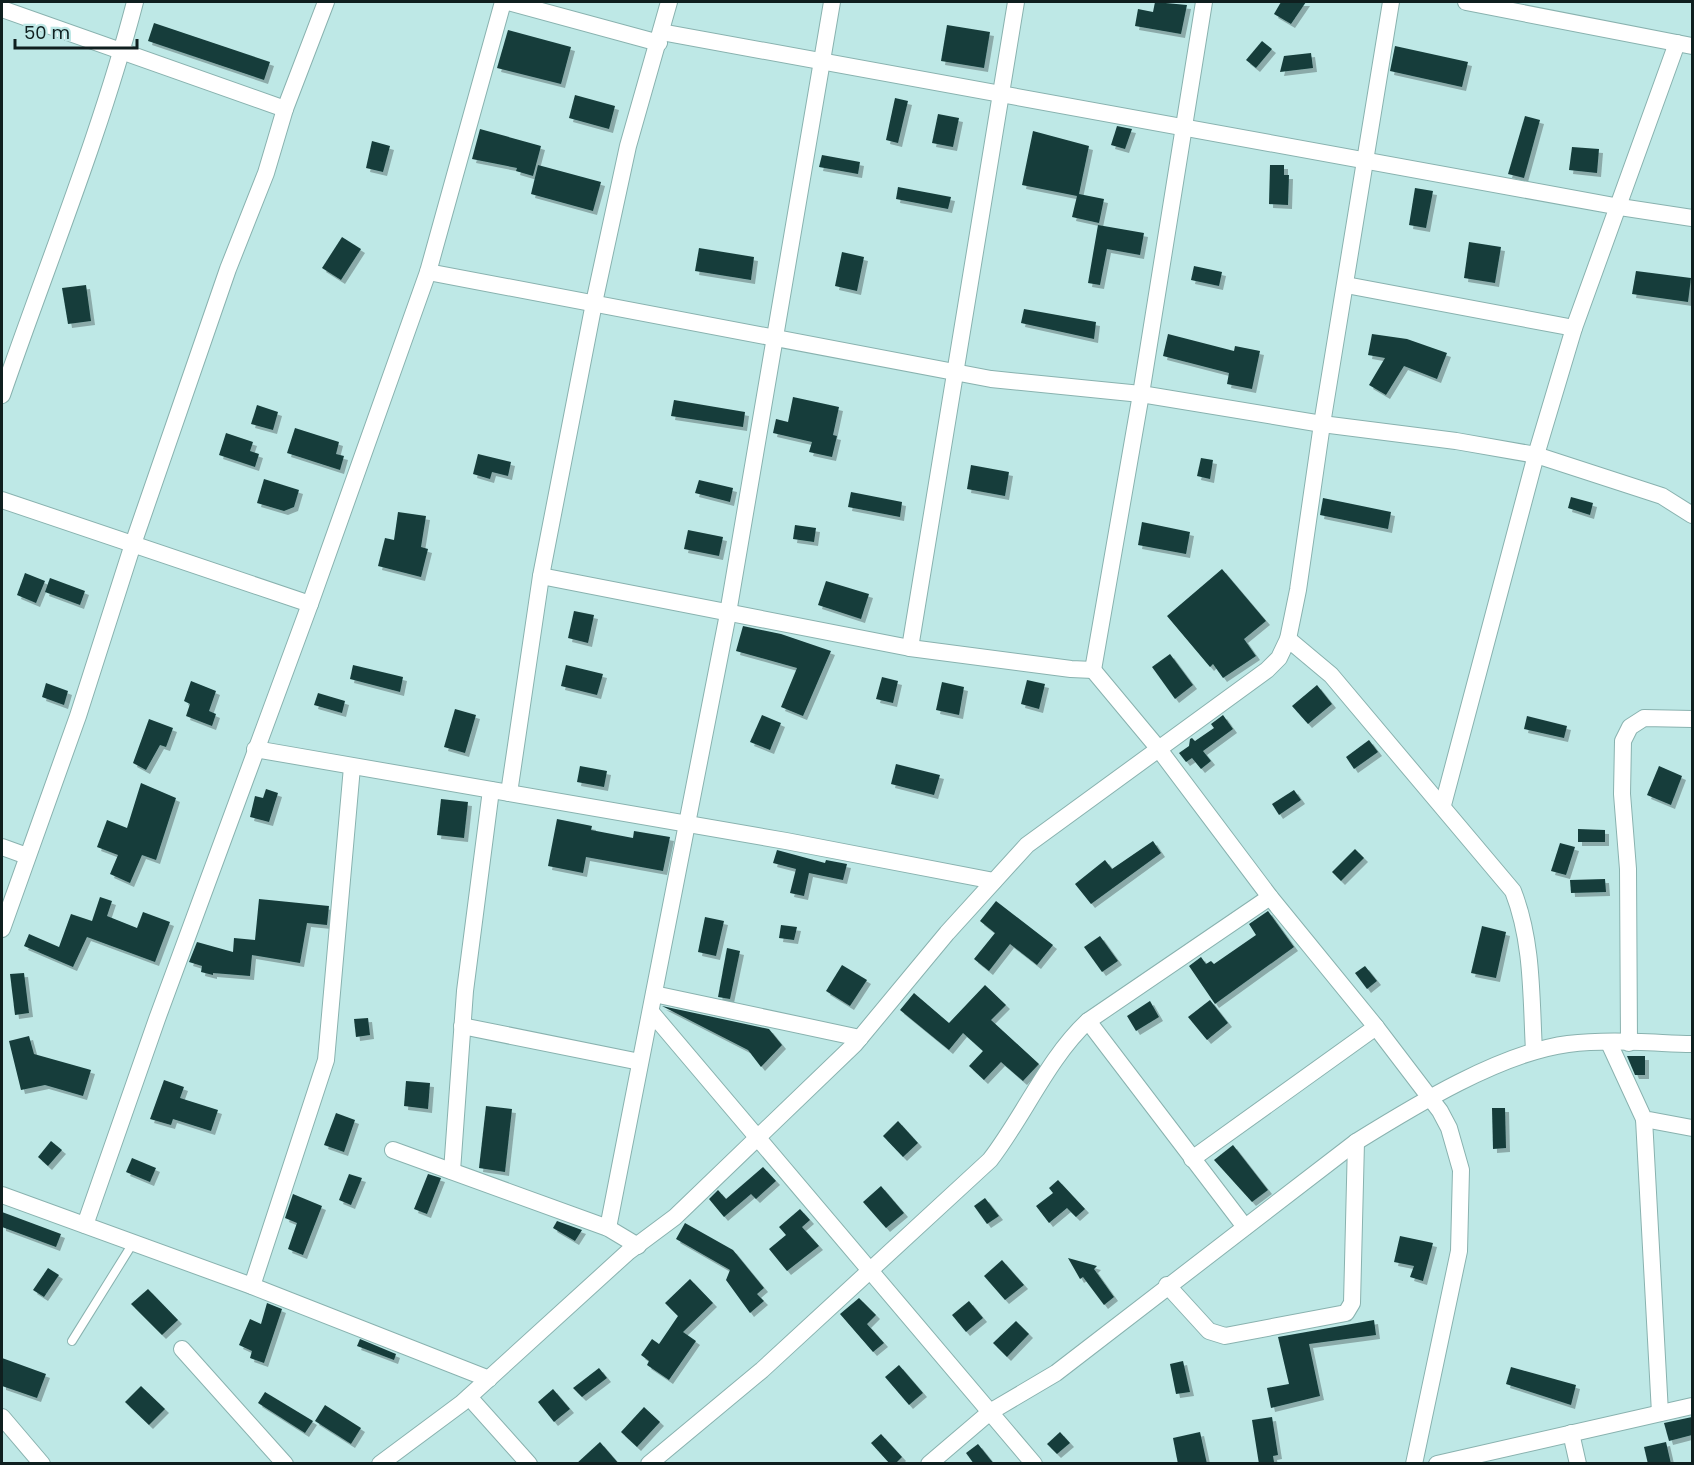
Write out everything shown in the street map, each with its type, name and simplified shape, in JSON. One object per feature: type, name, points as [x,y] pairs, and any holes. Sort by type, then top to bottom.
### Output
[{"type":"street","points":[[2,395],[57,245],[123,51],[135,2]]},
{"type":"street","points":[[2,929],[78,716],[133,544],[228,269],[266,173],[285,110],[326,2]]},
{"type":"street","points":[[85,1225],[428,272],[503,2]]},
{"type":"street","points":[[508,2],[660,37],[821,62],[1620,207],[1692,218]]},
{"type":"street","points":[[509,793],[541,576],[594,303],[628,146],[669,2]]},
{"type":"street","points":[[608,1228],[728,612],[832,2]]},
{"type":"street","points":[[910,648],[1016,2]]},
{"type":"street","points":[[1093,670],[1141,394],[1204,2]]},
{"type":"street","points":[[380,1464],[469,1396],[628,1252],[675,1217],[860,1038],[947,933],[1027,845],[1267,670],[1279,658],[1288,639],[1298,590],[1322,424],[1391,2]]},
{"type":"street","points":[[1443,805],[1536,456],[1574,328],[1685,45],[1466,2]]},
{"type":"street","points":[[2,9],[285,110]]},
{"type":"street","points":[[428,272],[991,379],[1141,394],[1322,424],[1456,441],[1536,456],[1662,496],[1692,515]]},
{"type":"street","points":[[1346,285],[1574,328]]},
{"type":"street","points":[[2,500],[310,604]]},
{"type":"street","points":[[541,576],[910,648],[1093,670],[1158,748],[1270,897],[1376,1027],[1440,1111],[1456,1147],[1461,1170],[1459,1251],[1414,1464]]},
{"type":"street","points":[[1288,639],[1331,675],[1443,805],[1513,891],[1523,917],[1534,1051]]},
{"type":"street","points":[[1629,1043],[1628,869],[1622,794],[1623,741],[1630,727],[1644,718],[1692,719]]},
{"type":"street","points":[[255,749],[687,823],[994,881]]},
{"type":"street","points":[[252,1286],[326,1060],[352,767]]},
{"type":"street","points":[[452,1171],[462,1026],[491,790]]},
{"type":"street","points":[[2,847],[27,856]]},
{"type":"street","points":[[649,1464],[762,1370],[990,1160],[1009,1136],[1073,1035],[1088,1021],[1270,897]]},
{"type":"street","points":[[654,994],[860,1038]]},
{"type":"street","points":[[651,1012],[1034,1464]]},
{"type":"street","points":[[1088,1021],[1245,1227]]},
{"type":"street","points":[[462,1026],[640,1062]]},
{"type":"street","points":[[1192,1159],[1376,1027]]},
{"type":"street","points":[[1609,1043],[1644,1119],[1660,1413]]},
{"type":"street","points":[[929,1464],[990,1412],[1056,1372],[1356,1142],[1405,1111],[1534,1051],[1568,1044],[1692,1044]]},
{"type":"street","points":[[1644,1119],[1692,1128]]},
{"type":"street","points":[[1167,1285],[1209,1331],[1225,1336],[1346,1313],[1352,1303],[1356,1142]]},
{"type":"street","points":[[393,1150],[608,1228],[638,1246]]},
{"type":"street","points":[[2,1195],[252,1286],[489,1379]]},
{"type":"street","points":[[182,1349],[285,1464]]},
{"type":"street","points":[[469,1396],[529,1464]]},
{"type":"street","points":[[1437,1464],[1692,1406]]},
{"type":"street","points":[[3,1422],[42,1464]]},
{"type":"street","points":[[1571,1433],[1578,1464]]},
{"type":"lane","points":[[72,1341],[134,1243]]},
{"type":"building","points":[[1155,2],[1187,5],[1181,34],[1135,26],[1138,9],[1153,12]]},
{"type":"building","points":[[1281,2],[1306,2],[1291,24],[1274,14]]},
{"type":"building","points":[[154,23],[270,62],[264,80],[148,41]]},
{"type":"building","points":[[947,25],[990,32],[984,68],[941,61]]},
{"type":"building","points":[[508,30],[571,47],[561,84],[497,68]]},
{"type":"building","points":[[1262,41],[1272,49],[1256,68],[1246,60]]},
{"type":"building","points":[[1395,46],[1468,62],[1462,87],[1390,71]]},
{"type":"building","points":[[1311,53],[1313,68],[1280,72],[1284,56]]},
{"type":"building","points":[[575,95],[615,106],[609,129],[569,118]]},
{"type":"building","points":[[895,98],[908,101],[898,143],[886,140]]},
{"type":"building","points":[[938,114],[959,118],[953,147],[932,143]]},
{"type":"building","points":[[1525,116],[1540,120],[1524,178],[1508,174]]},
{"type":"building","points":[[1117,126],[1132,129],[1125,149],[1111,145]]},
{"type":"building","points":[[480,129],[541,146],[533,176],[516,171],[517,168],[472,159]]},
{"type":"building","points":[[1033,131],[1089,146],[1079,194],[1104,199],[1099,223],[1072,217],[1077,196],[1022,185]]},
{"type":"building","points":[[372,141],[390,146],[383,172],[366,168]]},
{"type":"building","points":[[1572,147],[1599,149],[1597,173],[1569,170]]},
{"type":"building","points":[[822,155],[860,162],[858,174],[819,167]]},
{"type":"building","points":[[538,165],[601,182],[593,211],[531,194]]},
{"type":"building","points":[[1270,165],[1284,165],[1284,175],[1289,175],[1288,205],[1269,204]]},
{"type":"building","points":[[898,187],[951,197],[948,209],[896,199]]},
{"type":"building","points":[[1415,188],[1433,191],[1426,228],[1409,225]]},
{"type":"building","points":[[1098,225],[1144,233],[1140,255],[1107,249],[1100,285],[1088,283]]},
{"type":"building","points":[[342,237],[361,249],[341,280],[322,268]]},
{"type":"building","points":[[1469,242],[1501,247],[1495,283],[1464,278]]},
{"type":"building","points":[[699,248],[754,257],[751,280],[695,271]]},
{"type":"building","points":[[842,252],[864,257],[857,291],[835,286]]},
{"type":"building","points":[[1194,266],[1222,272],[1219,286],[1191,280]]},
{"type":"building","points":[[1636,271],[1691,278],[1688,302],[1632,294]]},
{"type":"building","points":[[86,285],[91,321],[68,324],[62,288]]},
{"type":"building","points":[[1024,309],[1096,322],[1094,339],[1021,323]]},
{"type":"building","points":[[1168,334],[1234,351],[1235,346],[1260,351],[1252,389],[1227,384],[1229,373],[1163,356]]},
{"type":"building","points":[[1372,334],[1407,339],[1447,353],[1437,379],[1404,366],[1386,395],[1369,385],[1385,358],[1368,355]]},
{"type":"building","points":[[793,397],[839,407],[833,435],[837,436],[832,457],[809,452],[812,442],[773,433],[776,419],[788,422]]},
{"type":"building","points":[[674,400],[745,412],[743,427],[671,416]]},
{"type":"building","points":[[257,405],[278,412],[273,430],[251,424]]},
{"type":"building","points":[[295,428],[339,442],[336,454],[344,456],[340,470],[287,453]]},
{"type":"building","points":[[226,433],[253,442],[250,451],[259,454],[255,467],[219,455]]},
{"type":"building","points":[[478,454],[511,462],[508,476],[492,472],[490,479],[473,474]]},
{"type":"building","points":[[1201,458],[1213,460],[1210,479],[1197,476]]},
{"type":"building","points":[[971,465],[1009,472],[1005,496],[967,489]]},
{"type":"building","points":[[264,479],[299,490],[294,507],[284,511],[257,503]]},
{"type":"building","points":[[699,480],[733,488],[730,502],[695,493]]},
{"type":"building","points":[[851,492],[902,502],[900,517],[848,507]]},
{"type":"building","points":[[1571,497],[1593,503],[1590,515],[1568,508]]},
{"type":"building","points":[[1323,498],[1391,512],[1388,529],[1320,515]]},
{"type":"building","points":[[398,512],[426,516],[421,547],[428,549],[421,577],[378,566],[385,538],[394,540]]},
{"type":"building","points":[[1142,522],[1190,532],[1186,554],[1138,545]]},
{"type":"building","points":[[795,525],[816,528],[814,542],[793,539]]},
{"type":"building","points":[[688,530],[723,537],[719,556],[684,549]]},
{"type":"building","points":[[1222,569],[1266,621],[1244,639],[1256,656],[1223,678],[1213,664],[1210,667],[1167,616]]},
{"type":"building","points":[[25,573],[45,581],[36,603],[17,595]]},
{"type":"building","points":[[50,578],[85,591],[80,605],[45,592]]},
{"type":"building","points":[[826,581],[869,594],[861,619],[818,605]]},
{"type":"building","points":[[574,611],[594,615],[588,643],[568,638]]},
{"type":"building","points":[[743,626],[781,634],[831,651],[803,716],[781,707],[797,668],[736,651]]},
{"type":"building","points":[[1170,654],[1193,685],[1175,699],[1152,667]]},
{"type":"building","points":[[353,665],[403,677],[400,692],[350,679]]},
{"type":"building","points":[[566,665],[603,674],[597,695],[561,686]]},
{"type":"building","points":[[882,677],[898,681],[893,703],[876,699]]},
{"type":"building","points":[[1027,680],[1045,684],[1039,709],[1021,704]]},
{"type":"building","points":[[191,681],[216,691],[209,711],[216,714],[212,726],[186,716],[190,704],[184,701]]},
{"type":"building","points":[[942,682],[964,687],[959,715],[936,710]]},
{"type":"building","points":[[46,683],[68,691],[64,705],[42,697]]},
{"type":"building","points":[[1317,685],[1332,704],[1308,724],[1292,706]]},
{"type":"building","points":[[318,693],[345,701],[342,713],[314,705]]},
{"type":"building","points":[[455,709],[476,715],[465,753],[444,747]]},
{"type":"building","points":[[762,715],[781,723],[770,750],[750,742]]},
{"type":"building","points":[[1223,715],[1233,729],[1203,751],[1211,761],[1201,769],[1192,758],[1186,762],[1179,753],[1189,746],[1190,739],[1195,741],[1214,728],[1211,724]]},
{"type":"building","points":[[1527,716],[1567,726],[1564,738],[1524,729]]},
{"type":"building","points":[[149,719],[173,728],[166,747],[160,745],[146,770],[133,763]]},
{"type":"building","points":[[1369,740],[1378,752],[1354,769],[1346,757]]},
{"type":"building","points":[[896,764],[940,775],[934,795],[891,784]]},
{"type":"building","points":[[580,766],[607,771],[604,787],[577,782]]},
{"type":"building","points":[[1659,766],[1682,776],[1671,805],[1647,795]]},
{"type":"building","points":[[141,783],[176,798],[156,860],[142,855],[130,883],[110,874],[118,855],[97,847],[107,820],[127,828]]},
{"type":"building","points":[[266,789],[278,793],[269,822],[250,817],[255,796],[263,798]]},
{"type":"building","points":[[1294,790],[1301,800],[1279,815],[1272,804]]},
{"type":"building","points":[[441,799],[468,802],[464,838],[437,835]]},
{"type":"building","points":[[557,819],[592,826],[591,830],[633,838],[634,831],[670,837],[663,871],[586,857],[583,873],[548,866]]},
{"type":"building","points":[[1578,829],[1605,830],[1605,842],[1578,842]]},
{"type":"building","points":[[1153,841],[1161,853],[1091,904],[1075,884],[1105,860],[1112,869]]},
{"type":"building","points":[[1560,843],[1575,847],[1566,875],[1551,871]]},
{"type":"building","points":[[1355,849],[1364,858],[1341,881],[1332,872]]},
{"type":"building","points":[[777,850],[825,863],[826,860],[847,864],[843,880],[809,873],[804,896],[790,893],[796,869],[773,863]]},
{"type":"building","points":[[1605,879],[1606,892],[1571,893],[1570,880]]},
{"type":"building","points":[[100,897],[112,901],[107,916],[137,928],[143,912],[170,922],[155,962],[87,937],[73,967],[24,946],[29,934],[59,947],[71,914],[92,921]]},
{"type":"building","points":[[259,899],[329,906],[327,925],[307,923],[300,963],[252,955],[250,976],[213,973],[213,975],[201,972],[202,966],[189,962],[197,942],[233,952],[234,938],[255,940]]},
{"type":"building","points":[[996,901],[1053,945],[1037,965],[1010,944],[989,971],[974,959],[995,933],[980,921]]},
{"type":"building","points":[[1268,911],[1294,947],[1215,1004],[1189,966],[1201,957],[1206,964],[1211,961],[1214,964],[1256,935],[1249,924]]},
{"type":"building","points":[[705,917],[724,921],[716,956],[698,952]]},
{"type":"building","points":[[781,925],[797,927],[794,940],[779,938]]},
{"type":"building","points":[[1482,926],[1506,932],[1496,978],[1471,973]]},
{"type":"building","points":[[1100,936],[1118,961],[1102,972],[1084,947]]},
{"type":"building","points":[[727,948],[740,951],[730,999],[718,997]]},
{"type":"building","points":[[842,965],[867,980],[850,1006],[826,991]]},
{"type":"building","points":[[1365,966],[1377,981],[1367,989],[1355,973]]},
{"type":"building","points":[[24,973],[29,1013],[15,1015],[10,974]]},
{"type":"building","points":[[985,985],[1006,1005],[991,1020],[1039,1064],[1023,1081],[1001,1062],[984,1080],[969,1066],[983,1051],[963,1033],[949,1050],[900,1010],[914,993],[949,1023]]},
{"type":"building","points":[[1210,1000],[1228,1023],[1207,1040],[1188,1017]]},
{"type":"building","points":[[1150,1001],[1159,1017],[1136,1031],[1127,1016]]},
{"type":"building","points":[[662,1006],[769,1029],[782,1045],[761,1067],[748,1050]]},
{"type":"building","points":[[368,1018],[370,1035],[356,1037],[354,1019]]},
{"type":"building","points":[[29,1036],[34,1054],[91,1070],[83,1096],[45,1085],[21,1090],[9,1041]]},
{"type":"building","points":[[1627,1056],[1645,1056],[1645,1075],[1635,1075]]},
{"type":"building","points":[[164,1080],[184,1087],[180,1098],[218,1110],[211,1131],[173,1119],[171,1125],[150,1119]]},
{"type":"building","points":[[406,1081],[430,1083],[428,1109],[404,1106]]},
{"type":"building","points":[[486,1106],[512,1109],[505,1172],[479,1168]]},
{"type":"building","points":[[1492,1108],[1505,1108],[1506,1148],[1493,1149]]},
{"type":"building","points":[[336,1113],[355,1120],[344,1152],[324,1145]]},
{"type":"building","points":[[898,1121],[918,1143],[903,1157],[883,1136]]},
{"type":"building","points":[[51,1141],[62,1150],[48,1166],[38,1157]]},
{"type":"building","points":[[1233,1145],[1268,1190],[1252,1202],[1214,1160]]},
{"type":"building","points":[[132,1158],[156,1168],[150,1182],[126,1172]]},
{"type":"building","points":[[763,1167],[776,1181],[756,1199],[751,1194],[724,1217],[709,1199],[718,1190],[726,1199]]},
{"type":"building","points":[[349,1174],[362,1178],[351,1205],[339,1200]]},
{"type":"building","points":[[428,1174],[441,1178],[427,1214],[414,1209]]},
{"type":"building","points":[[1058,1180],[1085,1209],[1076,1217],[1067,1208],[1049,1223],[1036,1206],[1053,1193],[1049,1188]]},
{"type":"building","points":[[881,1186],[904,1213],[886,1228],[863,1202]]},
{"type":"building","points":[[293,1194],[322,1206],[303,1255],[288,1249],[297,1223],[285,1218]]},
{"type":"building","points":[[985,1198],[999,1216],[987,1224],[974,1206]]},
{"type":"building","points":[[800,1209],[810,1220],[802,1227],[819,1246],[787,1271],[769,1249],[786,1235],[779,1227]]},
{"type":"building","points":[[2,1212],[61,1234],[56,1247],[2,1227]]},
{"type":"building","points":[[557,1221],[582,1230],[575,1241],[553,1228]]},
{"type":"building","points":[[685,1223],[733,1250],[764,1288],[757,1294],[764,1301],[750,1313],[726,1280],[730,1270],[676,1239]]},
{"type":"building","points":[[1400,1236],[1433,1243],[1423,1281],[1410,1277],[1414,1266],[1394,1262]]},
{"type":"building","points":[[1068,1258],[1097,1266],[1094,1269],[1114,1297],[1104,1305],[1083,1277],[1080,1279]]},
{"type":"building","points":[[1002,1260],[1024,1285],[1005,1300],[984,1276]]},
{"type":"building","points":[[48,1268],[59,1275],[44,1297],[33,1290]]},
{"type":"building","points":[[690,1279],[713,1303],[683,1332],[696,1341],[669,1380],[647,1365],[649,1361],[641,1355],[652,1339],[659,1344],[678,1316],[665,1303]]},
{"type":"building","points":[[148,1289],[178,1320],[162,1335],[131,1304]]},
{"type":"building","points":[[859,1298],[876,1315],[867,1324],[884,1343],[873,1352],[840,1314]]},
{"type":"building","points":[[969,1301],[983,1318],[966,1332],[952,1315]]},
{"type":"building","points":[[267,1303],[282,1309],[264,1363],[250,1358],[252,1351],[239,1345],[250,1319],[261,1324]]},
{"type":"building","points":[[1374,1320],[1376,1335],[1309,1344],[1320,1396],[1271,1408],[1267,1388],[1289,1384],[1278,1337]]},
{"type":"building","points":[[1016,1321],[1029,1334],[1007,1357],[993,1343]]},
{"type":"building","points":[[360,1339],[396,1354],[394,1360],[357,1346]]},
{"type":"building","points":[[2,1358],[46,1374],[37,1398],[2,1386]]},
{"type":"building","points":[[1183,1361],[1190,1392],[1176,1394],[1170,1364]]},
{"type":"building","points":[[899,1365],[923,1393],[909,1405],[885,1377]]},
{"type":"building","points":[[1511,1367],[1576,1385],[1571,1405],[1506,1384]]},
{"type":"building","points":[[599,1368],[607,1378],[582,1397],[573,1388]]},
{"type":"building","points":[[141,1386],[165,1409],[149,1425],[125,1402]]},
{"type":"building","points":[[553,1389],[570,1409],[554,1422],[538,1402]]},
{"type":"building","points":[[265,1392],[313,1421],[305,1433],[258,1403]]},
{"type":"building","points":[[325,1405],[361,1428],[351,1444],[315,1421]]},
{"type":"building","points":[[644,1407],[660,1422],[637,1447],[621,1432]]},
{"type":"building","points":[[1272,1417],[1278,1455],[1273,1456],[1274,1462],[1259,1464],[1252,1420]]},
{"type":"building","points":[[1692,1417],[1692,1435],[1669,1441],[1664,1423]]},
{"type":"building","points":[[1060,1432],[1070,1443],[1057,1454],[1047,1444]]},
{"type":"building","points":[[1200,1432],[1207,1464],[1178,1464],[1173,1438]]},
{"type":"building","points":[[881,1434],[902,1457],[895,1464],[890,1464],[871,1443]]},
{"type":"building","points":[[600,1442],[619,1464],[576,1464]]},
{"type":"building","points":[[1666,1442],[1671,1464],[1648,1464],[1644,1447]]},
{"type":"building","points":[[978,1444],[994,1464],[974,1464],[966,1453]]}]
